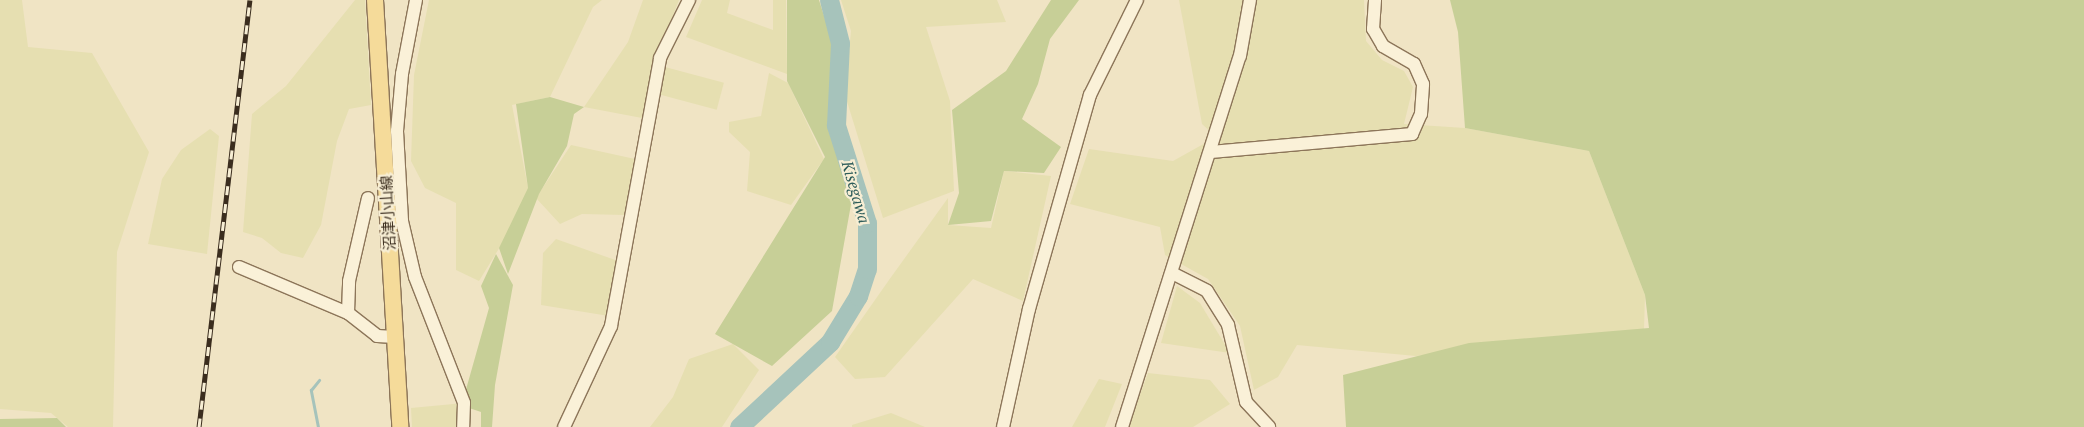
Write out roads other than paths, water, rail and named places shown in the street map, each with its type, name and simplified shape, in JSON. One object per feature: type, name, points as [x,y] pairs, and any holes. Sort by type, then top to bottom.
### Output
[{"type":"main road","name":"沼津小山線","points":[[375,0],[391,130],[395,337],[400,427]]},
{"type":"street","points":[[416,0],[391,130],[402,221],[415,277],[464,403],[463,427]]},
{"type":"street","points":[[564,427],[611,326],[660,58],[689,0]]},
{"type":"street","points":[[1003,427],[1029,308],[1090,95],[1137,0]]},
{"type":"street","points":[[1122,427],[1240,56],[1250,0]]},
{"type":"street","points":[[1211,152],[1412,134],[1421,114],[1423,84],[1414,64],[1383,46],[1373,29],[1375,0]]},
{"type":"street","points":[[348,313],[350,281],[368,198]]},
{"type":"street","points":[[240,267],[348,313],[377,336],[395,337]]},
{"type":"street","points":[[1172,273],[1207,291],[1228,325],[1246,402],[1269,427]]},
{"type":"waterway","name":"Kisegawa","points":[[739,427],[830,342],[858,296],[867,269],[867,223],[836,125],[840,43],[829,0]]},
{"type":"waterway","points":[[318,427],[311,390],[319,380]]},
{"type":"railway","points":[[199,427],[250,0]]}]
